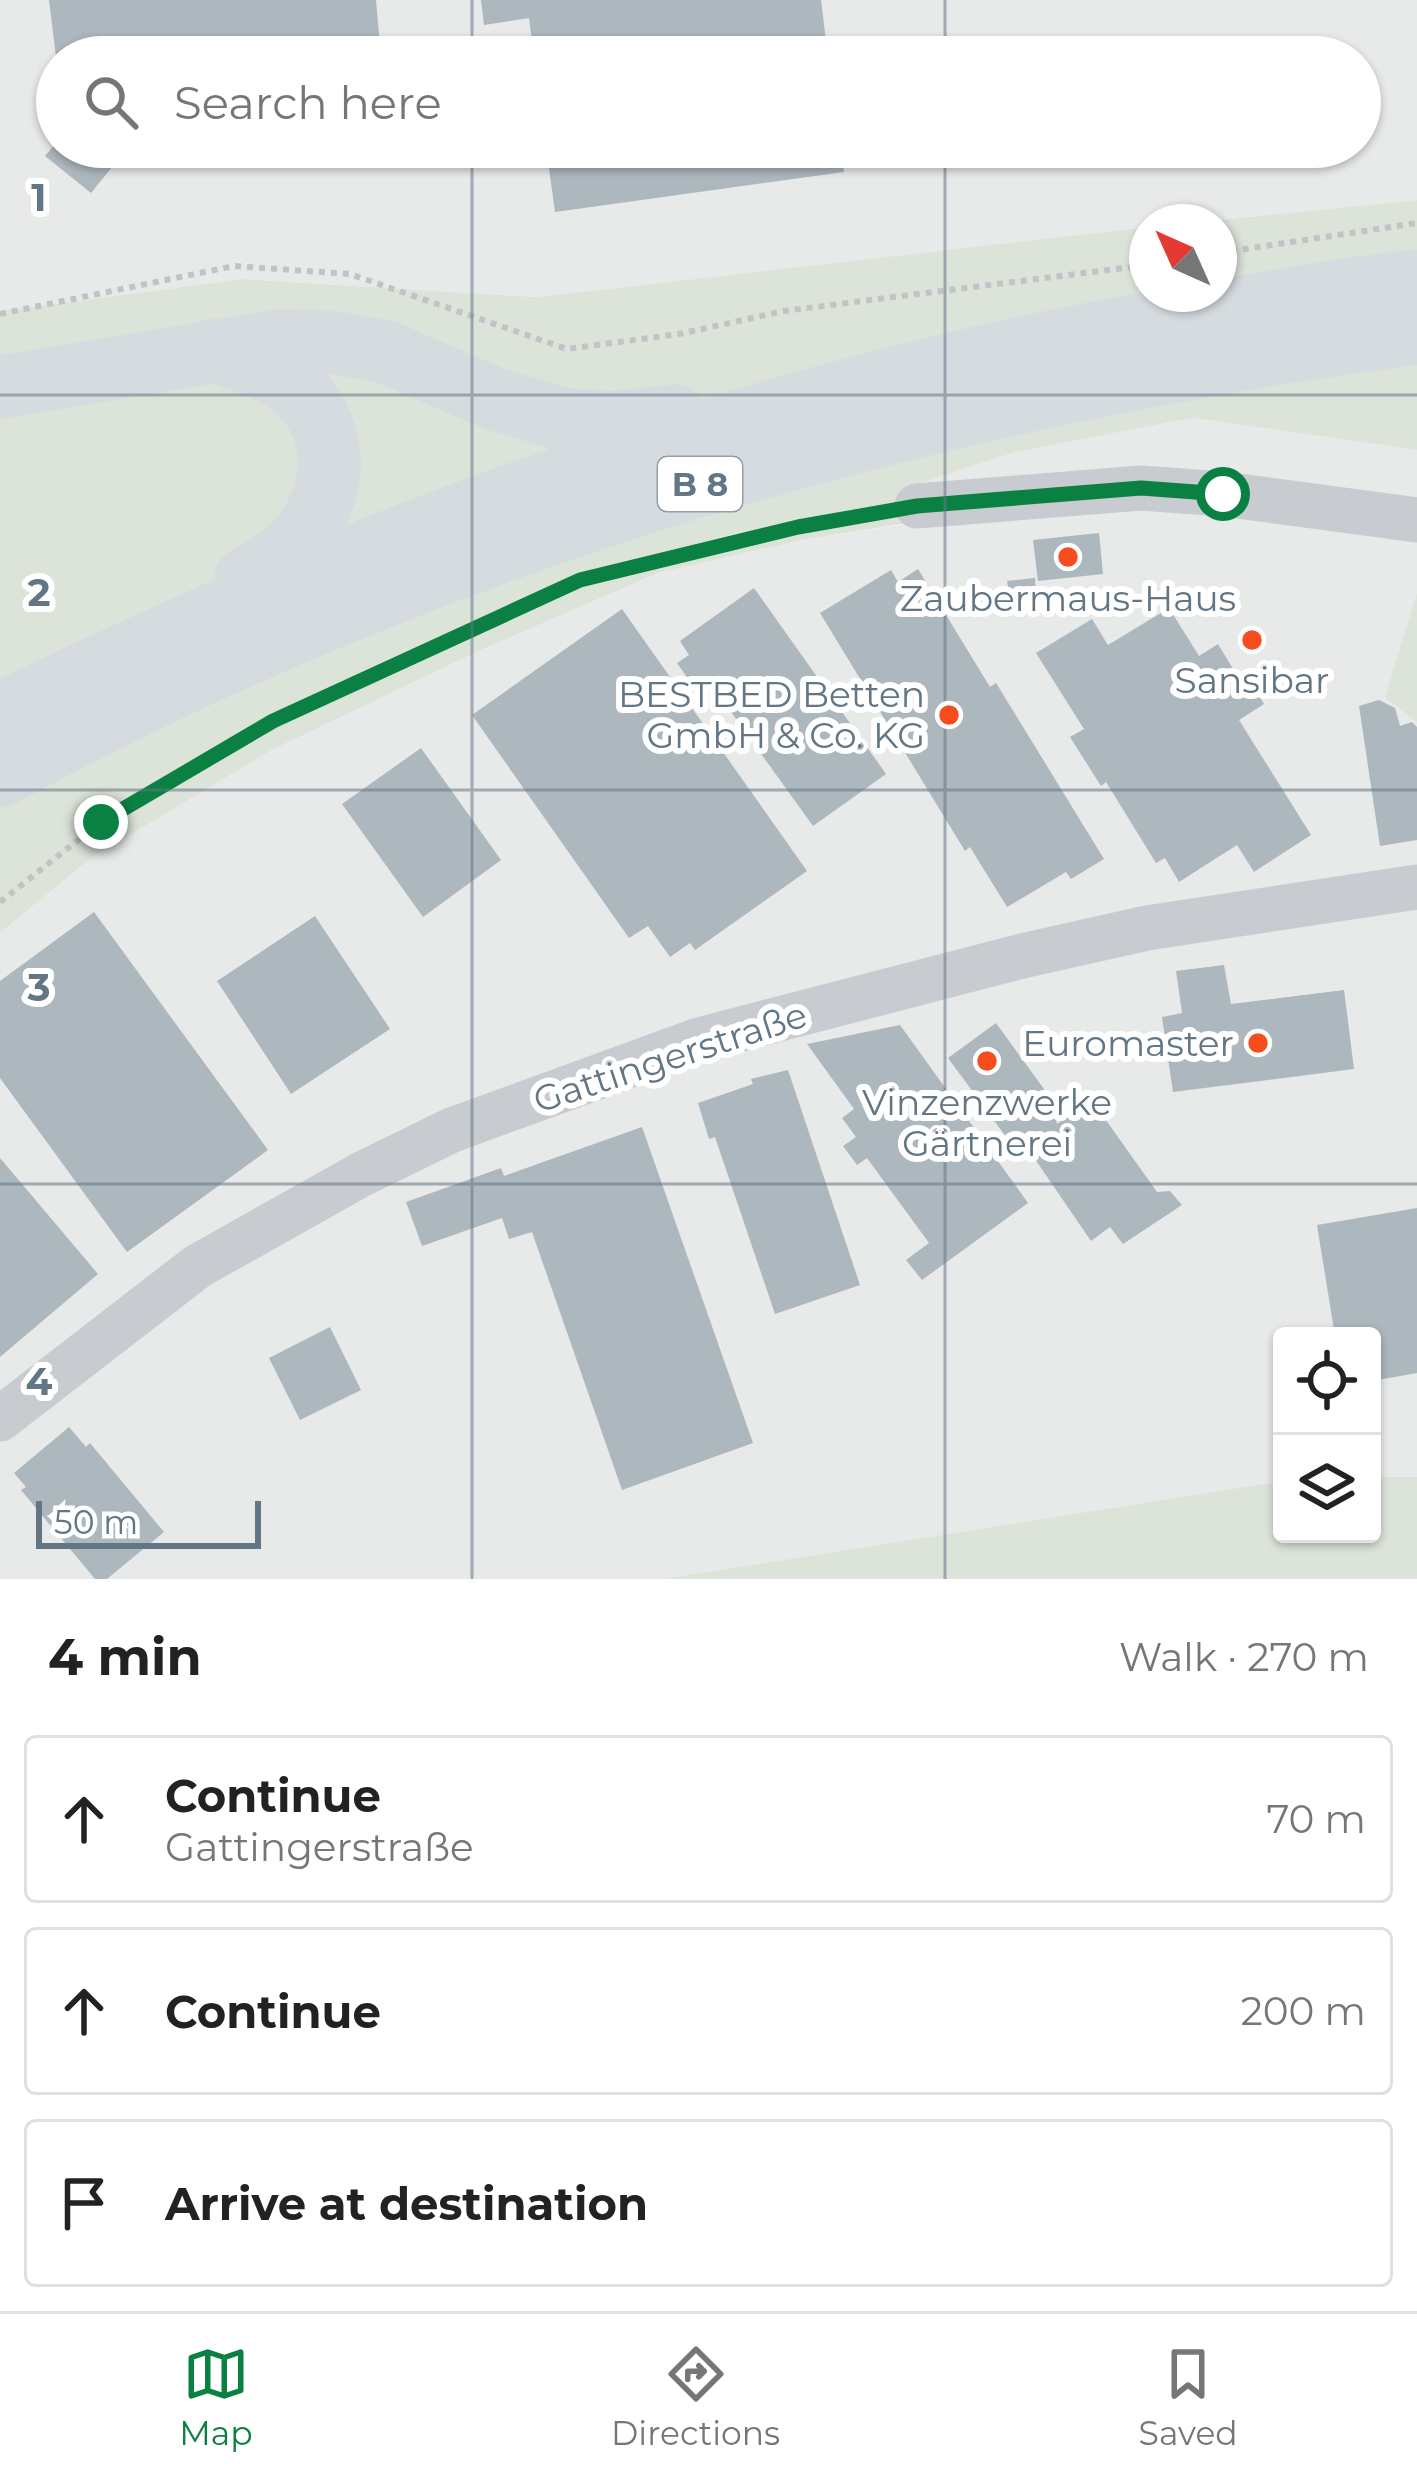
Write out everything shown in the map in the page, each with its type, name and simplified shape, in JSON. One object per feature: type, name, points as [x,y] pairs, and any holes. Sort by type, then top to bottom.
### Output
[{"type":"highway","name":"B 8","points":[[0,714],[144,643],[487,502],[802,403],[1085,334],[1417,281]]},
{"type":"highway","name":"B 8","points":[[0,776],[299,631],[505,551],[686,488],[827,448],[1086,386],[1417,333]]},
{"type":"highway","points":[[0,387],[279,340],[386,352],[495,399],[561,418],[607,423],[802,403]]},
{"type":"highway","points":[[144,643],[285,554],[327,495],[332,453],[320,418],[296,388],[212,350]]},
{"type":"street","points":[[917,506],[1141,488],[1417,520]]},
{"type":"street","name":"Gattingerstraße","points":[[0,1419],[198,1266],[362,1174],[452,1130],[699,1040],[1022,956],[1147,928],[1417,887]]},
{"type":"path","points":[[1237,250],[1417,223]]},
{"type":"path","points":[[0,314],[233,266],[350,274],[567,349],[679,334],[784,311],[1129,267]]},
{"type":"path","points":[[0,902],[101,822],[273,721],[580,580],[798,527],[917,506]]},
{"type":"shaded area","points":[[0,0],[1417,0],[1417,200],[1237,218],[1237,204],[1129,204],[1129,229],[536,297],[243,279],[0,311]]},
{"type":"shaded area","points":[[1417,200],[1417,450],[1193,418],[1016,452],[920,483],[915,522],[807,539],[658,573],[483,649],[272,750],[90,859],[0,933],[0,311],[243,279],[536,297],[1129,229],[1129,312],[1237,312],[1237,218]]},
{"type":"shaded area","points":[[1193,418],[1417,450],[1417,1477],[1381,1477],[1381,1327],[1273,1327],[1273,1482],[663,1579],[0,1579],[0,933],[90,859],[272,750],[483,649],[658,573],[807,539],[914,523],[919,483],[1016,452]]},
{"type":"shaded area","points":[[1417,593],[1417,722],[1385,697]]},
{"type":"shaded area","points":[[1381,1477],[1417,1477],[1417,1579],[663,1579],[1273,1482],[1273,1543],[1381,1543]]},
{"type":"building","points":[[49,0],[376,0],[379,36],[53,36]]},
{"type":"building","points":[[481,0],[821,0],[825,36],[531,36],[529,18],[484,25]]},
{"type":"building","points":[[60,168],[111,168],[91,193]]},
{"type":"building","points":[[549,168],[844,168],[844,172],[555,212]]},
{"type":"building","name":"Zaubermaus-Haus","points":[[1099,533],[1103,574],[1038,581],[1033,540]]},
{"type":"building","name":"BESTBED Betten GmbH & Co. KG","points":[[918,569],[990,687],[996,683],[1104,859],[1071,879],[1066,872],[1007,907],[970,847],[965,851],[820,613],[891,570],[898,582]]},
{"type":"building","points":[[1035,578],[1036,597],[1010,600],[1007,581]]},
{"type":"building","points":[[754,588],[886,774],[813,826],[708,680],[695,689],[677,663],[689,655],[680,641]]},
{"type":"building","points":[[1169,608],[1199,656],[1218,644],[1241,682],[1249,678],[1264,704],[1239,720],[1311,835],[1254,872],[1237,845],[1179,882],[1165,858],[1156,863],[1106,782],[1101,786],[1070,737],[1084,729],[1036,653],[1092,619],[1108,645]]},
{"type":"building","points":[[622,609],[807,871],[695,950],[690,943],[670,957],[648,926],[629,938],[472,715]]},
{"type":"building","points":[[1379,700],[1395,708],[1400,726],[1412,722],[1417,727],[1417,840],[1380,846],[1359,706]]},
{"type":"building","points":[[421,748],[501,860],[423,917],[342,804]]},
{"type":"building","points":[[94,912],[268,1150],[127,1252],[0,1078],[0,981]]},
{"type":"building","points":[[315,916],[390,1029],[291,1094],[217,981]]},
{"type":"building","name":"Euromaster","points":[[1224,965],[1231,1004],[1344,990],[1354,1069],[1173,1092],[1162,1017],[1182,1013],[1176,971]]},
{"type":"building","points":[[996,1023],[1049,1096],[1057,1124],[1091,1099],[1157,1192],[1170,1191],[1182,1205],[1123,1244],[1110,1227],[1091,1241],[1026,1146],[1018,1153],[948,1058]]},
{"type":"building","points":[[900,1025],[1028,1203],[922,1280],[906,1260],[929,1243],[867,1158],[857,1165],[843,1146],[856,1137],[842,1118],[854,1109],[807,1044]]},
{"type":"building","points":[[788,1070],[860,1285],[775,1314],[715,1137],[709,1139],[698,1103],[753,1084],[751,1079]]},
{"type":"building","points":[[642,1127],[753,1443],[622,1490],[532,1232],[509,1239],[502,1218],[422,1246],[406,1202],[501,1168],[504,1176]]},
{"type":"building","points":[[0,1158],[98,1274],[0,1357]]},
{"type":"building","points":[[1417,1208],[1417,1373],[1381,1379],[1381,1327],[1334,1327],[1317,1225]]},
{"type":"building","points":[[330,1327],[361,1390],[300,1420],[269,1358]]},
{"type":"building","points":[[69,1427],[86,1447],[90,1443],[164,1532],[107,1579],[95,1579],[21,1490],[26,1487],[14,1473]]},
{"type":"place","name":"Zaubermaus-Haus","points":[[1068,557]]},
{"type":"place","name":"Sansibar","points":[[1252,640]]},
{"type":"place","name":"BESTBED Betten GmbH & Co. KG","points":[[949,715]]},
{"type":"place","name":"Euromaster","points":[[1258,1043]]},
{"type":"place","name":"Vinzenzwerke Gärtnerei","points":[[987,1061]]},
{"type":"route","points":[[101,822],[273,721],[580,580],[798,527],[917,506],[1141,488],[1223,494]]}]
